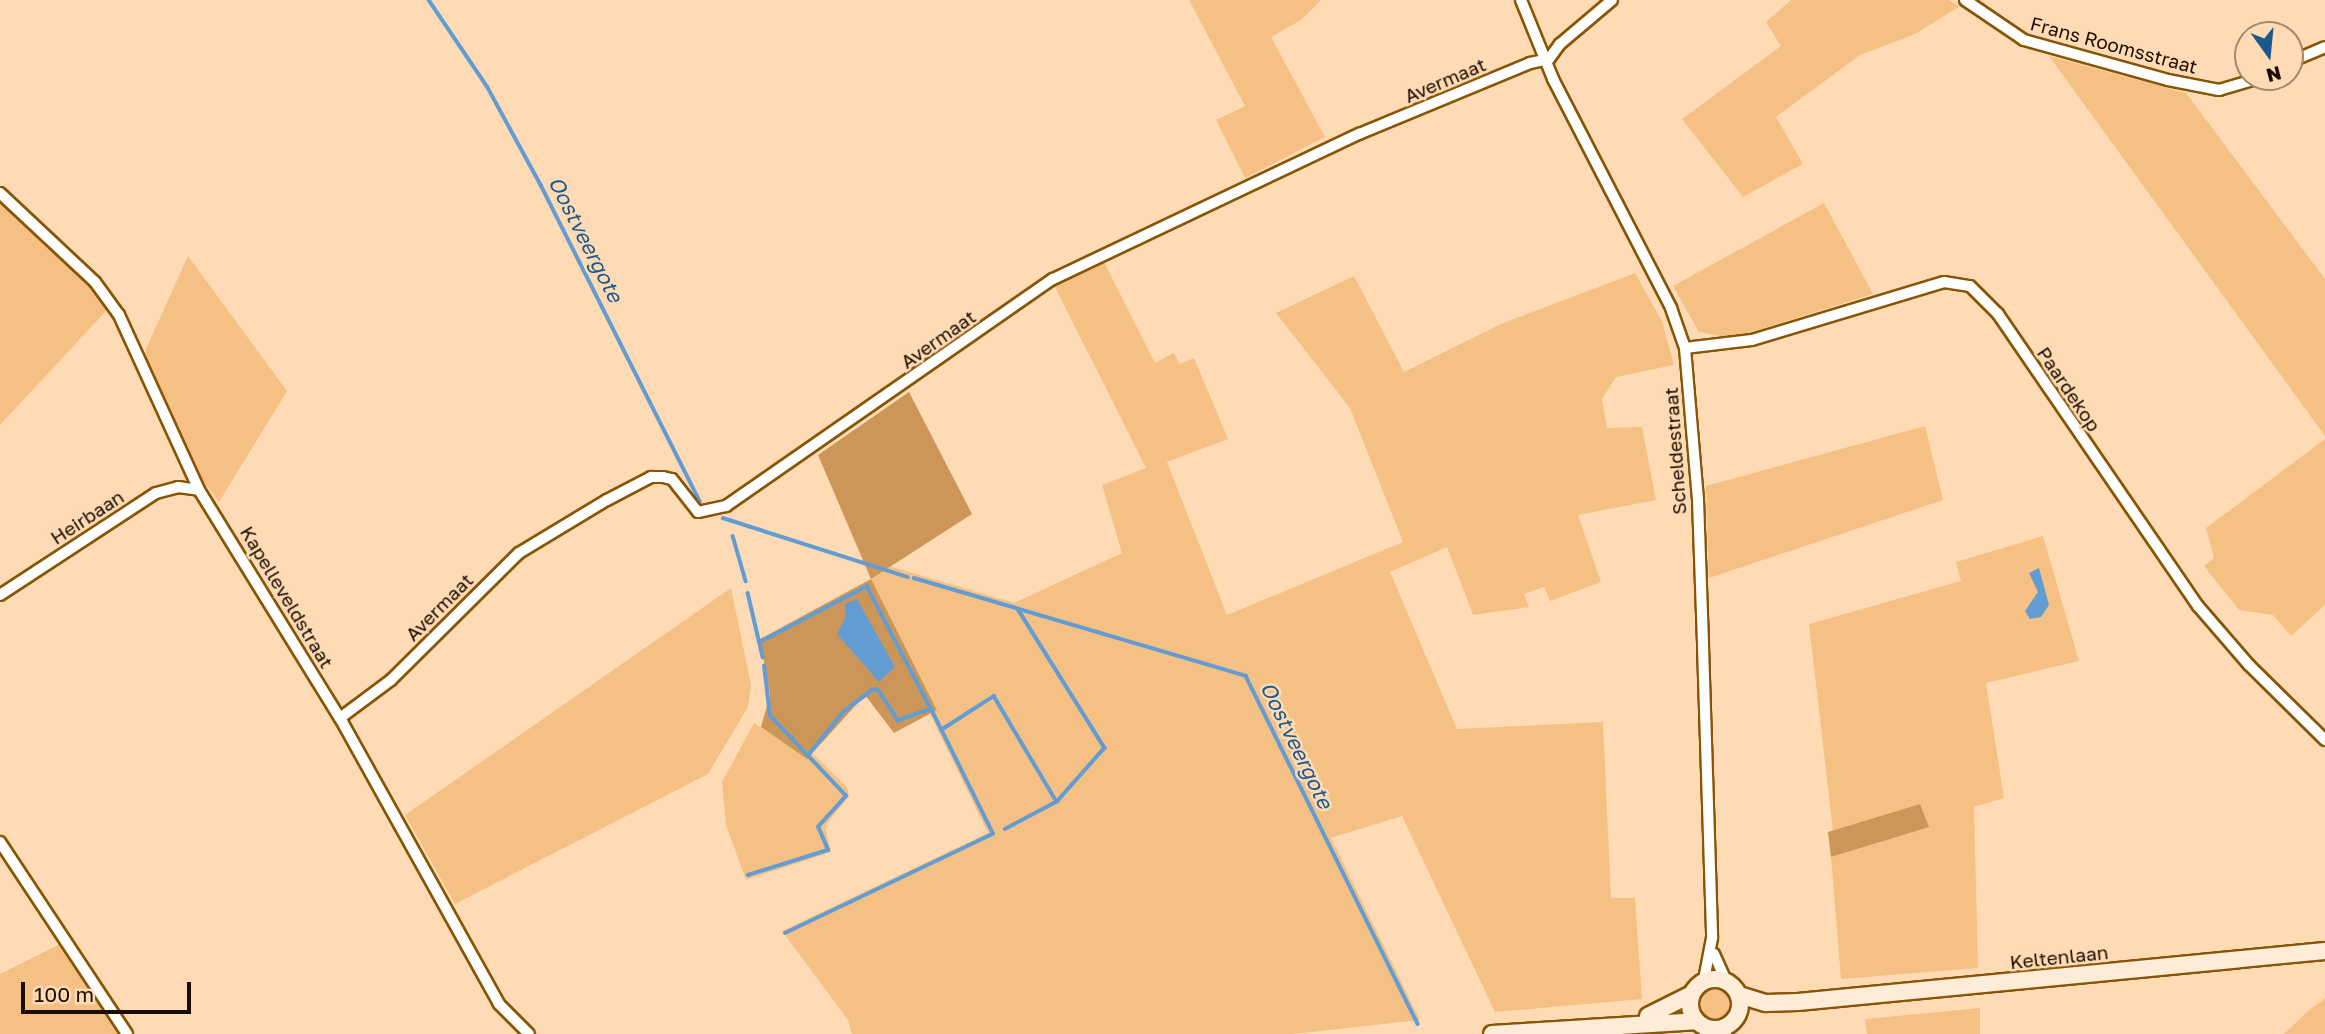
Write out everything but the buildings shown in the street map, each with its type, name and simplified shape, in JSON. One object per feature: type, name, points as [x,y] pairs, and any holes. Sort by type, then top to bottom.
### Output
[{"type":"main road","name":"Keltenlaan","points":[[1739,995],[1766,1003],[1798,1002],[2325,951]]},
{"type":"main road","points":[[1704,981],[1726,981],[1739,995],[1739,1012],[1727,1027]]},
{"type":"main road","name":"Keltenlaan","points":[[1618,1023],[1662,1012],[1690,995],[1704,981]]},
{"type":"main road","points":[[1690,995],[1690,1010],[1703,1027]]},
{"type":"main road","name":"Keltenlaan","points":[[1492,1034],[1618,1023],[1727,1027],[1798,1002]]},
{"type":"street","name":"Scheldestraat","points":[[1521,0],[1549,59],[1553,79],[1671,308],[1685,348],[1698,500],[1712,938],[1716,965],[1726,981]]},
{"type":"street","points":[[1549,59],[1560,44],[1612,0]]},
{"type":"street","name":"Frans Roomsstraat","points":[[1965,0],[2024,40],[2168,80],[2219,90],[2234,86]]},
{"type":"street","points":[[2304,56],[2325,47]]},
{"type":"street","name":"Avermaat","points":[[340,718],[384,687],[519,554],[607,500],[651,477],[663,477],[672,479],[698,512],[726,506],[1054,279],[1359,134],[1530,63],[1549,59]]},
{"type":"street","name":"Kapelleveldstraat","points":[[0,193],[95,282],[119,315],[199,490],[340,718],[499,1004],[529,1034]]},
{"type":"street","name":"Paardekop","points":[[1685,348],[1752,340],[1944,282],[1970,286],[1998,314],[2198,606],[2249,665],[2325,740]]},
{"type":"street","name":"Heirbaan","points":[[0,594],[156,493],[178,487],[199,490]]},
{"type":"street","points":[[0,842],[127,1034]]},
{"type":"street","name":"Scheldestraat","points":[[1704,981],[1712,938]]},
{"type":"shaded area","points":[[1189,0],[1321,0],[1301,20],[1271,37],[1325,137],[1245,178],[1216,120],[1245,106]]},
{"type":"shaded area","points":[[1791,0],[1949,0],[1959,7],[1915,34],[1860,55],[1776,117],[1803,164],[1743,197],[1682,119],[1781,46],[1766,22]]},
{"type":"shaded area","points":[[2049,56],[2186,93],[2325,279],[2325,436]]},
{"type":"shaded area","points":[[0,201],[88,284],[107,310],[0,425]]},
{"type":"shaded area","points":[[1824,203],[1873,294],[1732,338],[1699,332],[1673,286]]},
{"type":"shaded area","points":[[188,256],[287,391],[219,502],[200,477],[145,363],[146,349]]},
{"type":"shaded area","points":[[1103,260],[1155,363],[1174,353],[1180,364],[1194,358],[1228,439],[1167,462],[1227,615],[1403,542],[1350,408],[1276,313],[1354,276],[1404,372],[1501,324],[1635,273],[1662,321],[1674,365],[1616,377],[1602,399],[1607,428],[1642,427],[1656,500],[1578,515],[1601,582],[1550,601],[1544,587],[1524,594],[1529,607],[1473,615],[1447,547],[1390,572],[1457,729],[1603,722],[1611,898],[1635,898],[1642,999],[1495,1012],[1402,816],[1331,838],[1420,1020],[1293,1034],[852,1034],[848,1020],[782,931],[988,833],[930,714],[937,709],[871,579],[889,566],[1014,603],[1122,553],[1102,485],[1146,468],[1054,285]]},
{"type":"shaded area","points":[[909,392],[972,514],[871,579],[818,455]]},
{"type":"shaded area","points":[[1925,426],[1943,500],[1709,578],[1706,486]]},
{"type":"shaded area","points":[[2325,439],[2325,605],[2291,636],[2273,615],[2239,610],[2204,566],[2214,558],[2206,528]]},
{"type":"shaded area","points":[[2043,536],[2079,661],[1986,683],[2004,798],[1974,807],[1978,968],[1841,979],[1831,857],[1928,827],[1920,804],[1833,831],[1809,624],[1961,581],[1956,562]]},
{"type":"shaded area","points":[[871,579],[937,710],[894,733],[865,695],[807,759],[761,727],[770,695],[760,639]]},
{"type":"shaded area","points":[[731,588],[751,685],[748,707],[708,774],[455,904],[405,815]]},
{"type":"shaded area","points":[[754,723],[807,758],[812,753],[847,787],[849,796],[825,826],[831,852],[746,880],[726,825],[722,782]]},
{"type":"shaded area","points":[[1920,804],[1929,827],[1831,857],[1828,832]]},
{"type":"shaded area","points":[[60,944],[119,1034],[0,1034],[0,974]]},
{"type":"shaded area","points":[[1716,988],[1727,993],[1732,1004],[1727,1015],[1716,1020],[1705,1015],[1700,1004],[1705,993]]},
{"type":"shaded area","points":[[2325,998],[2325,1034],[2284,1034],[2308,1011]]},
{"type":"shaded area","points":[[1980,1008],[1980,1034],[1867,1034],[1865,1019]]},
{"type":"water","points":[[2039,568],[2049,605],[2041,617],[2030,619],[2025,611],[2038,592],[2029,573]]},
{"type":"water","points":[[857,599],[895,667],[879,682],[837,634],[846,616],[845,604]]},
{"type":"waterway","name":"Oostveergote","points":[[429,0],[487,86],[541,185],[700,501]]},
{"type":"waterway","name":"Oostveergote","points":[[723,518],[908,577]]},
{"type":"waterway","points":[[733,536],[746,581]]},
{"type":"waterway","name":"Oostveergote","points":[[914,578],[1246,676],[1418,1024]]},
{"type":"waterway","points":[[760,642],[867,586],[931,709],[898,721],[878,690],[873,690],[845,711],[808,756]]},
{"type":"waterway","points":[[748,593],[763,657]]},
{"type":"waterway","points":[[1018,609],[1105,748],[1057,802]]},
{"type":"waterway","points":[[748,875],[828,850],[818,827],[846,796],[770,716],[764,666]]},
{"type":"waterway","points":[[941,730],[994,696],[1057,802],[1006,829]]},
{"type":"waterway","points":[[785,933],[993,834],[931,709]]}]
